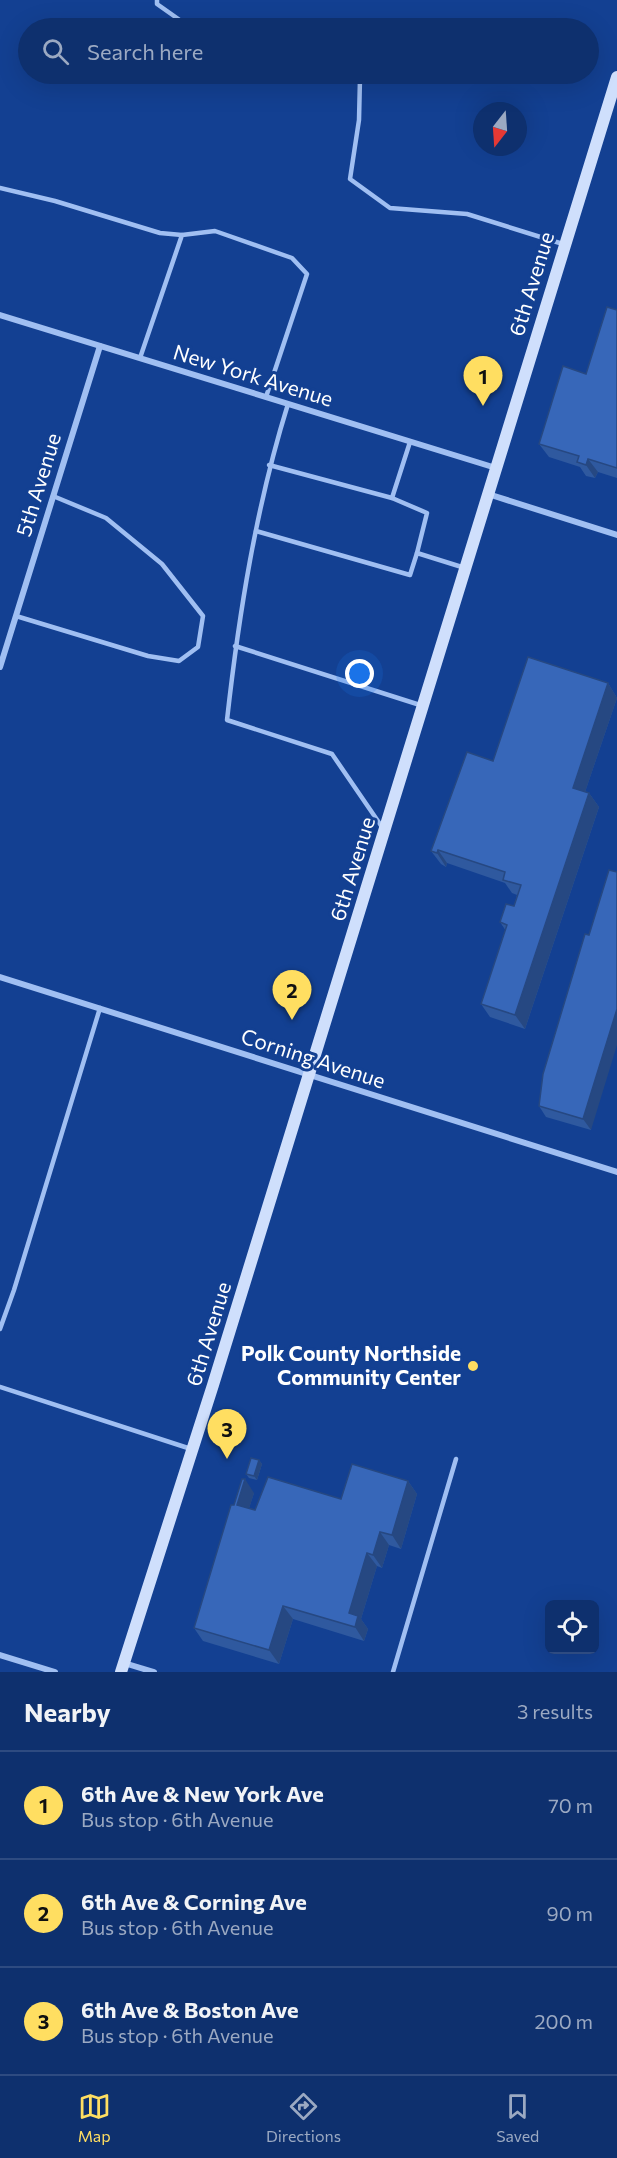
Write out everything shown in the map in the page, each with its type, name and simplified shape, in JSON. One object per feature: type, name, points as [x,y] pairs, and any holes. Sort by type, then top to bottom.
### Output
[{"type":"main road","name":"6th Avenue","points":[[123,1667],[193,1450],[617,77]]},
{"type":"street","name":"New York Avenue","points":[[0,315],[496,468]]},
{"type":"street","name":"5th Avenue","points":[[0,667],[100,346]]},
{"type":"street","points":[[488,494],[617,535]]},
{"type":"street","name":"Corning Avenue","points":[[0,977],[617,1172]]},
{"type":"street","points":[[0,1655],[55,1672]]},
{"type":"street","points":[[123,1667],[154,1672]]},
{"type":"lane","points":[[157,0],[157,4],[177,18]]},
{"type":"lane","points":[[360,84],[359,120],[350,179],[390,208],[467,214],[565,245]]},
{"type":"lane","points":[[0,188],[55,201],[160,233],[182,235],[215,231],[292,258],[308,274],[266,397]]},
{"type":"lane","points":[[140,358],[182,235]]},
{"type":"lane","points":[[288,404],[269,465],[256,531],[235,646],[226,720],[332,754],[385,832]]},
{"type":"lane","points":[[392,498],[410,442]]},
{"type":"lane","points":[[256,531],[410,575],[427,513],[392,498],[269,465]]},
{"type":"lane","points":[[16,616],[148,656],[179,661],[198,646],[203,616],[162,564],[106,518],[53,496]]},
{"type":"lane","points":[[417,553],[465,568]]},
{"type":"lane","points":[[235,646],[423,705]]},
{"type":"lane","points":[[0,1329],[100,1008]]},
{"type":"lane","points":[[0,1387],[193,1450]]},
{"type":"lane","points":[[393,1672],[456,1459]]},
{"type":"building","points":[[607,307],[617,310],[617,468],[588,459],[586,465],[577,462],[579,456],[539,444],[563,366],[586,374]]},
{"type":"building","points":[[528,657],[608,683],[573,788],[589,793],[515,1015],[481,1004],[507,925],[500,922],[506,904],[514,906],[521,885],[503,880],[505,872],[438,850],[437,853],[431,851],[467,752],[493,761]]},
{"type":"building","points":[[609,870],[617,872],[617,1009],[583,1119],[539,1106],[543,1074],[585,934],[589,935]]},
{"type":"building","points":[[251,1458],[259,1460],[254,1476],[246,1474]]},
{"type":"building","points":[[352,1464],[408,1481],[392,1535],[380,1532],[373,1555],[367,1553],[349,1613],[358,1616],[355,1627],[283,1606],[269,1650],[194,1628],[231,1505],[234,1505],[242,1479],[245,1479],[237,1505],[255,1510],[268,1477],[341,1499]]},
{"type":"place","name":"6th Ave & New York Ave","points":[[483,406]]},
{"type":"place","name":"6th Ave & Corning Ave","points":[[292,1020]]},
{"type":"place","name":"Polk County Northside Community Center","points":[[473,1366]]},
{"type":"place","name":"6th Ave & Boston Ave","points":[[227,1459]]}]
